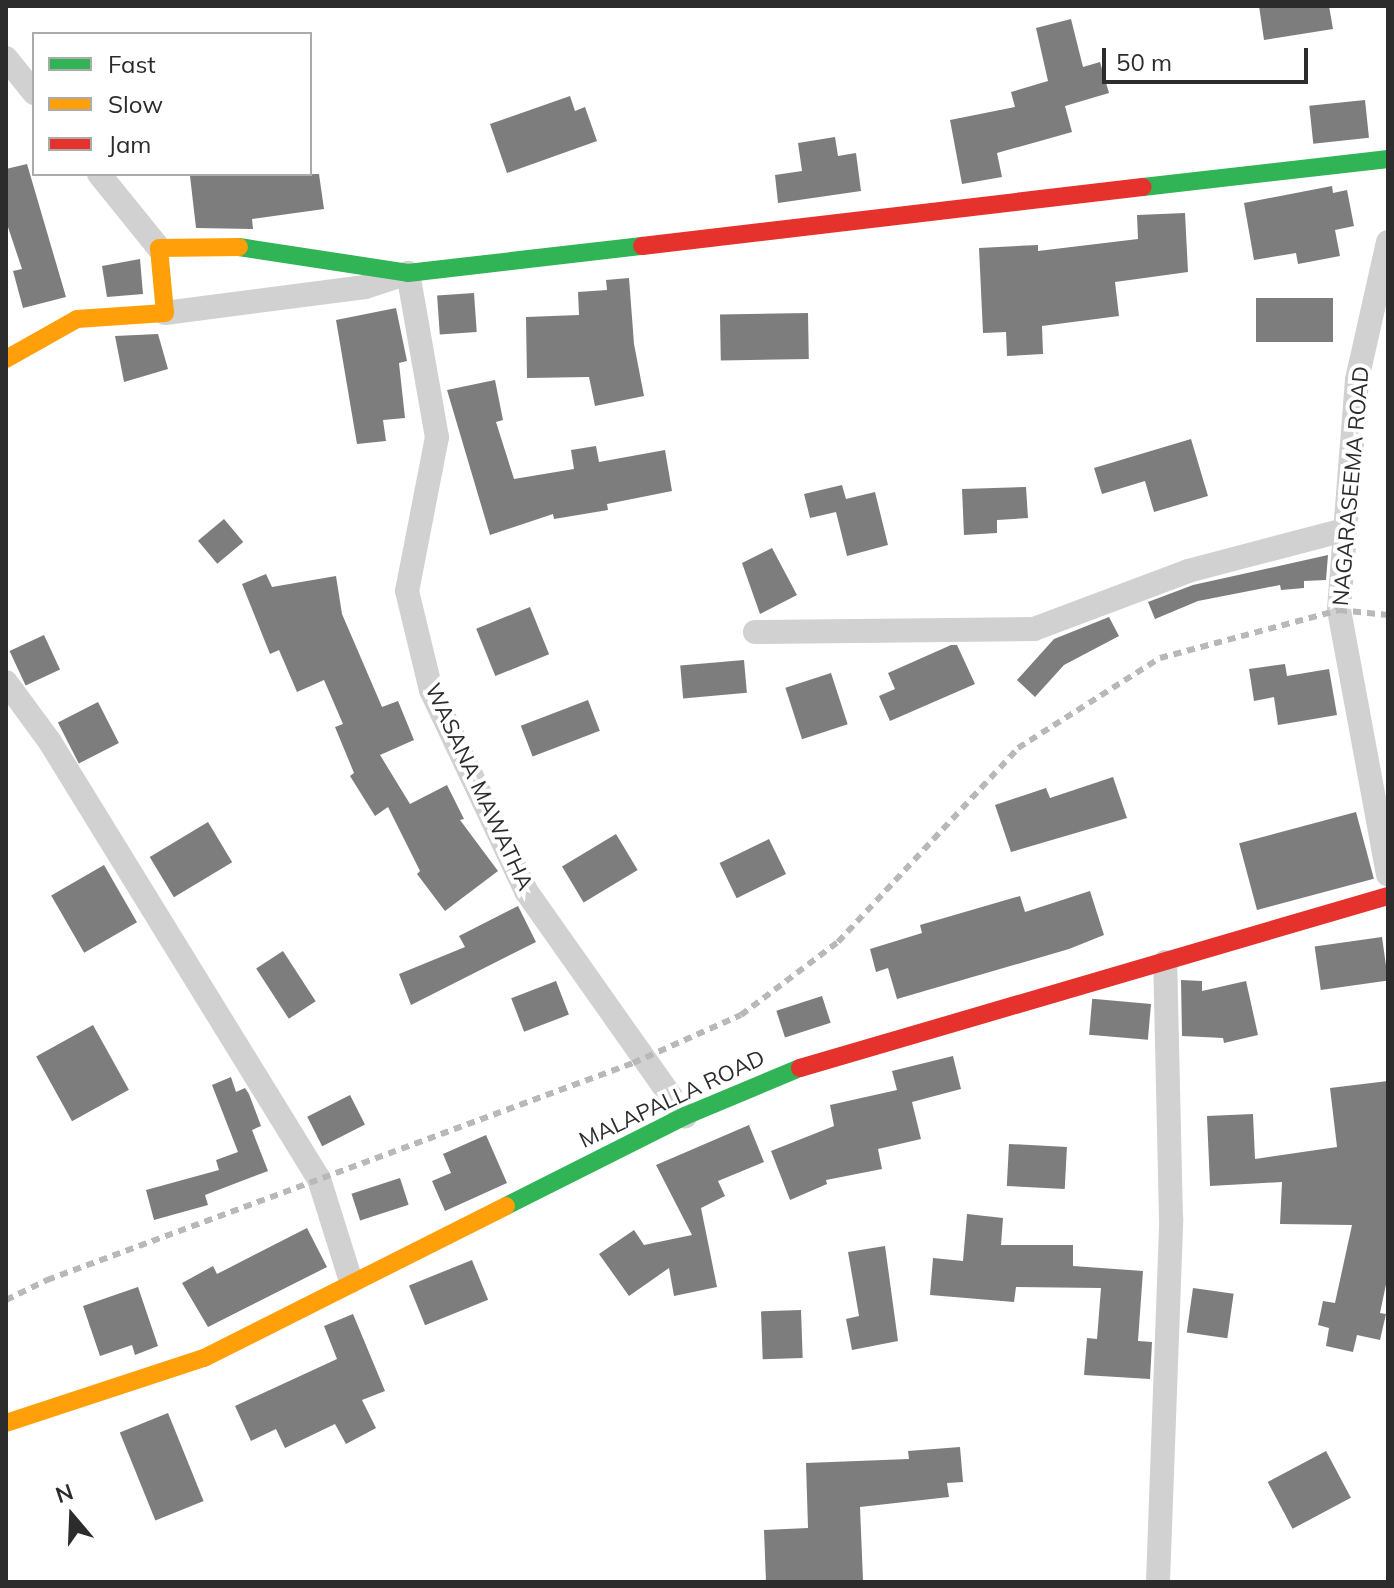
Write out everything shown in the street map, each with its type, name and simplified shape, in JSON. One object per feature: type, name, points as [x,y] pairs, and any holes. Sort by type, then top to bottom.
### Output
[{"type":"street","points":[[6,58],[32,90]]},
{"type":"street","points":[[6,359],[77,319],[165,313],[365,287],[408,273],[1388,159]]},
{"type":"street","points":[[101,176],[159,248],[165,313]]},
{"type":"street","name":"NAGARASEEMA ROAD","points":[[1388,242],[1357,380],[1339,610],[1388,874]]},
{"type":"street","points":[[159,248],[242,247],[408,273]]},
{"type":"street","name":"WASANA MAWATHA","points":[[408,273],[437,437],[407,591],[431,690],[526,891],[685,1116]]},
{"type":"street","points":[[755,632],[1034,629],[1188,571],[1344,530]]},
{"type":"street","points":[[6,682],[50,742],[319,1179],[351,1281]]},
{"type":"street","name":"MALAPALLA ROAD","points":[[9,1417],[204,1358],[351,1281],[685,1116],[806,1065],[1388,896]]},
{"type":"street","points":[[1158,1582],[1171,1219],[1165,962]]},
{"type":"building","points":[[1259,6],[1329,6],[1333,29],[1264,40]]},
{"type":"building","points":[[1071,19],[1083,67],[1100,62],[1109,93],[1065,106],[1072,132],[997,153],[1002,177],[962,184],[950,120],[1015,107],[1011,92],[1048,81],[1036,28]]},
{"type":"building","points":[[570,96],[575,111],[585,107],[597,141],[507,173],[490,124]]},
{"type":"building","points":[[1365,100],[1369,138],[1313,144],[1309,106]]},
{"type":"building","points":[[835,137],[838,156],[856,153],[861,191],[778,203],[775,175],[802,171],[798,143]]},
{"type":"building","points":[[27,164],[66,297],[23,308],[13,271],[22,269],[6,221],[6,169]]},
{"type":"building","points":[[319,174],[324,209],[252,219],[253,229],[196,228],[190,176]]},
{"type":"building","points":[[1332,186],[1333,193],[1347,190],[1354,226],[1335,230],[1340,256],[1298,264],[1296,253],[1254,260],[1244,203]]},
{"type":"building","points":[[1185,213],[1188,272],[1115,282],[1119,316],[1042,326],[1043,354],[1007,356],[1006,332],[983,333],[979,248],[1038,245],[1038,251],[1138,239],[1137,215]]},
{"type":"building","points":[[140,259],[143,294],[107,297],[102,266]]},
{"type":"building","points":[[629,278],[634,344],[644,396],[595,406],[589,377],[527,378],[526,317],[579,315],[578,292],[607,290],[606,280]]},
{"type":"building","points":[[474,293],[477,332],[440,334],[437,296]]},
{"type":"building","points":[[1256,298],[1333,298],[1333,342],[1256,342]]},
{"type":"building","points":[[396,308],[407,361],[399,363],[405,418],[383,420],[386,441],[357,444],[336,320]]},
{"type":"building","points":[[808,313],[809,359],[721,361],[720,315]]},
{"type":"building","points":[[158,334],[168,369],[124,382],[115,336]]},
{"type":"building","points":[[495,380],[503,420],[496,422],[514,479],[574,469],[571,450],[596,446],[599,462],[665,450],[672,491],[607,504],[608,510],[554,519],[553,514],[490,535],[447,390]]},
{"type":"building","points":[[1191,439],[1208,496],[1154,512],[1145,481],[1102,494],[1094,468]]},
{"type":"building","points":[[842,485],[846,499],[875,492],[888,545],[847,556],[836,512],[810,518],[804,494]]},
{"type":"building","points":[[1026,487],[1028,518],[997,520],[997,533],[964,535],[962,489]]},
{"type":"building","points":[[224,519],[243,542],[217,564],[198,541]]},
{"type":"building","points":[[772,548],[797,595],[760,614],[742,563]]},
{"type":"building","points":[[1328,555],[1326,580],[1304,581],[1304,588],[1281,590],[1280,585],[1198,601],[1155,619],[1148,602],[1193,585]]},
{"type":"building","points":[[266,574],[272,587],[336,576],[342,614],[382,707],[398,701],[414,740],[380,755],[410,804],[447,785],[464,819],[460,820],[498,871],[445,911],[417,874],[420,871],[388,807],[375,816],[350,776],[354,773],[335,727],[343,724],[324,680],[297,692],[279,650],[270,654],[242,584]]},
{"type":"building","points":[[530,607],[549,654],[495,676],[476,629]]},
{"type":"building","points":[[1109,617],[1119,636],[1064,665],[1035,697],[1017,680],[1054,639]]},
{"type":"building","points":[[44,635],[60,669],[26,685],[10,651]]},
{"type":"building","points":[[957,645],[975,684],[890,721],[879,696],[895,689],[888,673]]},
{"type":"building","points":[[744,660],[747,693],[683,698],[680,666]]},
{"type":"building","points":[[1285,664],[1287,676],[1329,669],[1337,715],[1278,725],[1274,697],[1254,701],[1249,669]]},
{"type":"building","points":[[831,673],[848,724],[802,739],[785,688]]},
{"type":"building","points":[[588,700],[600,731],[533,757],[521,726]]},
{"type":"building","points":[[98,702],[119,743],[79,763],[58,722]]},
{"type":"building","points":[[1113,777],[1127,818],[1011,852],[995,805],[1046,788],[1050,798]]},
{"type":"building","points":[[1356,812],[1374,879],[1257,910],[1239,843]]},
{"type":"building","points":[[208,822],[232,862],[174,897],[150,857]]},
{"type":"building","points":[[616,834],[638,870],[584,902],[562,866]]},
{"type":"building","points":[[769,839],[786,874],[737,898],[720,863]]},
{"type":"building","points":[[104,865],[137,922],[84,953],[51,896]]},
{"type":"building","points":[[1090,891],[1104,935],[1069,949],[897,999],[888,968],[876,972],[870,949],[922,933],[920,925],[1020,896],[1025,912]]},
{"type":"building","points":[[518,906],[536,942],[411,1005],[399,974],[465,947],[459,936]]},
{"type":"building","points":[[1382,937],[1388,981],[1321,990],[1315,946]]},
{"type":"building","points":[[283,951],[316,1001],[289,1019],[256,968]]},
{"type":"building","points":[[1181,980],[1202,981],[1202,991],[1246,981],[1258,1035],[1224,1043],[1223,1038],[1182,1036]]},
{"type":"building","points":[[556,981],[569,1015],[524,1032],[511,998]]},
{"type":"building","points":[[822,996],[831,1023],[785,1037],[776,1011]]},
{"type":"building","points":[[1092,999],[1151,1004],[1148,1040],[1089,1035]]},
{"type":"building","points":[[93,1025],[129,1090],[72,1121],[36,1057]]},
{"type":"building","points":[[953,1056],[961,1089],[912,1102],[921,1139],[878,1149],[882,1169],[826,1180],[827,1184],[790,1200],[771,1151],[834,1126],[830,1105],[897,1090],[892,1071]]},
{"type":"building","points":[[231,1077],[236,1092],[245,1088],[249,1094],[261,1126],[252,1130],[268,1171],[205,1195],[208,1205],[154,1220],[146,1190],[219,1170],[216,1160],[238,1152],[212,1085]]},
{"type":"building","points":[[1388,1081],[1388,1275],[1380,1313],[1386,1314],[1380,1340],[1357,1335],[1353,1352],[1326,1346],[1329,1328],[1318,1325],[1323,1301],[1335,1303],[1352,1225],[1280,1224],[1282,1182],[1210,1186],[1207,1116],[1253,1114],[1255,1159],[1337,1147],[1330,1088]]},
{"type":"building","points":[[350,1095],[365,1124],[322,1146],[307,1117]]},
{"type":"building","points":[[749,1125],[764,1162],[718,1181],[725,1196],[701,1208],[717,1287],[674,1296],[669,1268],[629,1296],[599,1254],[634,1230],[644,1245],[692,1235],[656,1165]]},
{"type":"building","points":[[486,1135],[507,1183],[445,1211],[432,1181],[451,1173],[443,1154]]},
{"type":"building","points":[[1009,1144],[1067,1147],[1065,1189],[1007,1186]]},
{"type":"building","points":[[400,1178],[409,1205],[360,1220],[351,1194]]},
{"type":"building","points":[[967,1214],[1003,1218],[1001,1245],[1073,1245],[1073,1266],[1143,1271],[1138,1341],[1152,1342],[1150,1379],[1084,1375],[1087,1338],[1097,1339],[1101,1288],[1016,1287],[1014,1302],[930,1295],[933,1258],[963,1261]]},
{"type":"building","points":[[307,1228],[327,1267],[208,1327],[182,1283],[213,1266],[217,1274]]},
{"type":"building","points":[[885,1246],[898,1341],[852,1350],[846,1319],[859,1316],[848,1252]]},
{"type":"building","points":[[472,1260],[488,1300],[425,1325],[409,1285]]},
{"type":"building","points":[[138,1287],[158,1346],[135,1355],[132,1345],[100,1356],[83,1306]]},
{"type":"building","points":[[1193,1288],[1234,1294],[1227,1338],[1187,1333]]},
{"type":"building","points":[[801,1310],[803,1358],[763,1359],[761,1311]]},
{"type":"building","points":[[353,1314],[385,1391],[362,1400],[376,1428],[346,1444],[335,1424],[285,1448],[276,1429],[251,1441],[235,1406],[337,1359],[324,1326]]},
{"type":"building","points":[[168,1413],[204,1501],[155,1521],[120,1432]]},
{"type":"building","points":[[960,1447],[963,1482],[947,1483],[949,1497],[860,1507],[863,1580],[766,1582],[764,1530],[808,1528],[806,1463],[909,1459],[908,1451]]},
{"type":"building","points":[[1326,1451],[1351,1498],[1293,1529],[1268,1482]]},
{"type":"railway","points":[[6,1300],[47,1280],[633,1063],[741,1015],[838,942],[1018,748],[1160,658],[1339,610],[1388,615]]},
{"type":"traffic: fast","points":[[1143,187],[1388,159]]},
{"type":"traffic: fast","points":[[239,247],[408,273],[642,246]]},
{"type":"traffic: fast","points":[[506,1206],[685,1116],[800,1068]]},
{"type":"traffic: slow","points":[[6,359],[77,319],[165,313],[159,248],[239,247]]},
{"type":"traffic: slow","points":[[6,1423],[204,1358],[506,1206]]},
{"type":"traffic: jam","points":[[642,246],[1143,187]]},
{"type":"traffic: jam","points":[[800,1068],[1388,896]]}]
